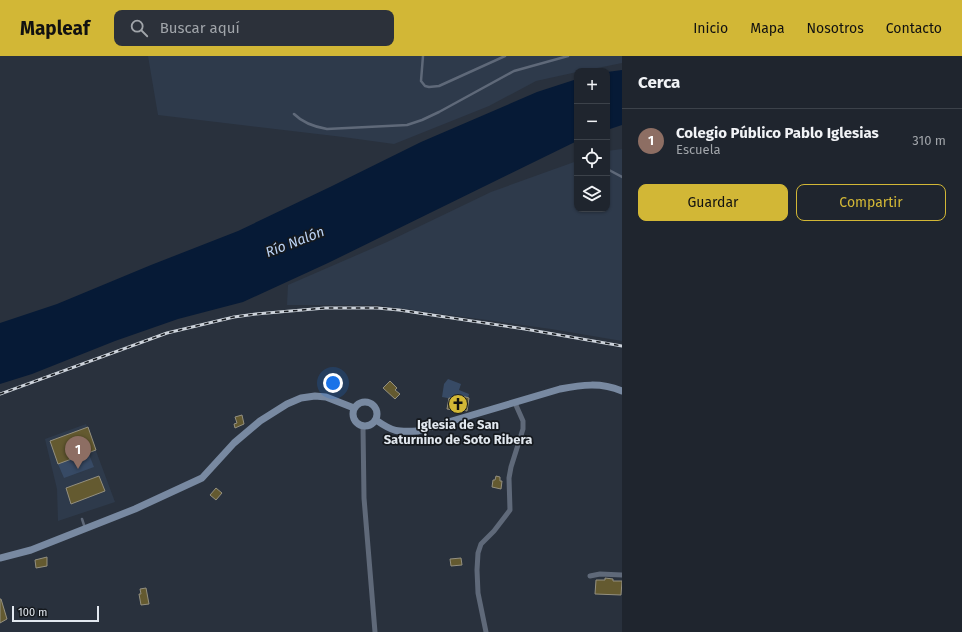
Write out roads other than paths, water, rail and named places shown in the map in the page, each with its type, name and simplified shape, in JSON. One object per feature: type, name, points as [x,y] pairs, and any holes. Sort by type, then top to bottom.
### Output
[{"type":"street","points":[[376,420],[388,428],[399,432],[418,431],[560,389],[584,384],[598,385],[622,391]]},
{"type":"street","points":[[0,558],[31,550],[135,509],[202,478],[234,444],[260,421],[287,404],[301,398],[315,396],[326,397],[354,408]]},
{"type":"street","points":[[363,402],[372,404],[377,411],[376,420],[372,425],[363,427],[359,425],[353,419],[352,415],[354,408],[359,403],[363,402]]},
{"type":"street","points":[[486,632],[478,593],[478,553],[481,544],[494,531],[510,510],[510,472],[523,428],[523,421],[515,403]]},
{"type":"street","points":[[363,427],[364,498],[375,632]]},
{"type":"street","points":[[590,576],[600,574],[622,575]]},
{"type":"lane","points":[[423,56],[421,81],[425,86],[429,87],[439,86],[505,56]]},
{"type":"lane","points":[[294,114],[298,118],[317,128],[327,129],[407,125],[428,118],[514,71],[568,56]]},
{"type":"lane","points":[[610,171],[622,177]]},
{"type":"lane","points":[[82,519],[86,528]]},
{"type":"water","points":[[622,70],[622,125],[610,129],[610,104],[610,72]]},
{"type":"water","name":"Río Nalón","points":[[574,80],[574,142],[328,263],[243,302],[178,319],[115,341],[32,374],[0,384],[0,323],[57,304],[238,231],[421,142],[537,92]]},
{"type":"railway","points":[[0,394],[167,333],[234,317],[325,308],[377,308],[399,310],[525,329],[622,346]]},
{"type":"place","name":"Iglesia de San Saturnino de Soto Ribera","points":[[458,404]]},
{"type":"place","name":"Colegio Público Pablo Iglesias","points":[[78,469]]}]
